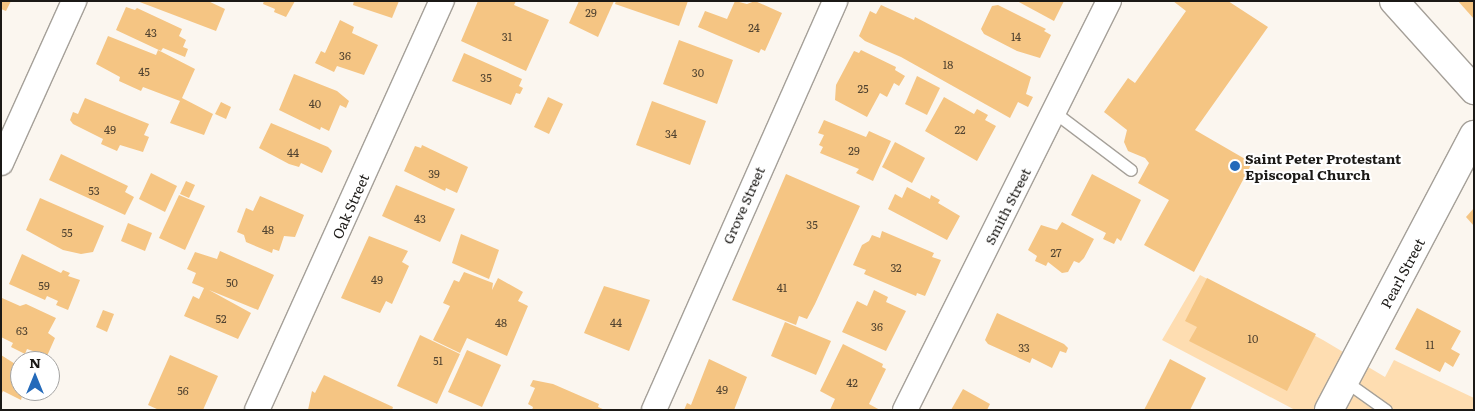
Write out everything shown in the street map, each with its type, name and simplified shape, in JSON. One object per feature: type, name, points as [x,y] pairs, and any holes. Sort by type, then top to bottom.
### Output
[{"type":"street","points":[[1,162],[74,1]]},
{"type":"street","name":"Oak Street","points":[[257,410],[442,1]]},
{"type":"street","name":"Grove Street","points":[[654,410],[835,1]]},
{"type":"street","name":"Smith Street","points":[[905,410],[1109,1]]},
{"type":"street","points":[[1394,1],[1474,90]]},
{"type":"street","name":"Pearl Street","points":[[1329,410],[1474,135]]},
{"type":"lane","points":[[1054,112],[1131,170]]},
{"type":"lane","points":[[1344,381],[1386,410]]},
{"type":"shaded area","points":[[1200,275],[1323,340],[1385,377],[1394,360],[1474,398],[1474,410],[1295,410],[1162,340]]},
{"type":"building","points":[[1,1],[11,1],[6,11],[1,9]]},
{"type":"building","points":[[137,1],[208,1],[225,9],[216,31]]},
{"type":"building","points":[[264,1],[295,1],[286,17],[274,12],[275,9],[263,4]]},
{"type":"building","points":[[354,1],[399,1],[392,18],[353,5]]},
{"type":"building","points":[[478,1],[516,1],[514,5],[549,20],[526,71],[461,41]]},
{"type":"building","points":[[579,1],[614,1],[598,37],[569,23]]},
{"type":"building","points":[[616,1],[688,1],[679,26],[615,4]]},
{"type":"building","points":[[735,1],[747,4],[755,1],[782,13],[765,51],[761,49],[759,53],[698,27],[705,11],[727,19]]},
{"type":"building","points":[[1017,1],[1064,1],[1054,21]]},
{"type":"building","points":[[1173,1],[1228,1],[1268,27],[1195,130],[1252,163],[1194,272],[1144,245],[1169,200],[1138,183],[1149,163],[1145,158],[1128,151],[1124,142],[1127,130],[1104,112],[1128,78],[1135,83],[1186,11]]},
{"type":"building","points":[[1458,1],[1474,1],[1474,19]]},
{"type":"building","points":[[881,5],[914,20],[915,17],[1031,77],[1026,94],[1033,97],[1028,107],[1018,102],[1010,118],[901,57],[865,41],[859,36],[870,11],[876,14]]},
{"type":"building","points":[[998,5],[1046,29],[1044,31],[1051,35],[1040,58],[1017,51],[984,34],[981,29],[992,6]]},
{"type":"building","points":[[126,7],[135,10],[137,8],[182,29],[179,36],[186,40],[183,47],[188,49],[185,57],[163,48],[161,51],[116,30]]},
{"type":"building","points":[[340,20],[354,27],[352,33],[378,45],[364,75],[337,66],[334,72],[315,63],[321,51],[325,53]]},
{"type":"building","points":[[108,36],[156,55],[158,50],[195,69],[182,98],[213,114],[204,135],[170,123],[180,101],[143,87],[141,91],[119,81],[120,77],[96,64]]},
{"type":"building","points":[[679,40],[733,60],[717,104],[663,84]]},
{"type":"building","points":[[861,50],[896,67],[895,70],[905,76],[899,86],[894,83],[887,97],[880,93],[867,117],[835,100],[836,85],[854,51],[859,53]]},
{"type":"building","points":[[464,53],[522,79],[519,86],[523,88],[520,94],[516,93],[511,105],[452,81]]},
{"type":"building","points":[[294,74],[337,91],[349,101],[346,108],[340,105],[329,131],[321,127],[320,130],[279,110]]},
{"type":"building","points":[[917,76],[940,88],[927,115],[905,104]]},
{"type":"building","points":[[548,97],[563,104],[549,134],[534,127]]},
{"type":"building","points":[[944,97],[974,114],[977,109],[988,115],[985,120],[996,126],[977,161],[925,131]]},
{"type":"building","points":[[85,98],[149,124],[144,135],[149,137],[143,152],[120,145],[117,151],[101,144],[103,139],[73,124],[70,120],[73,112],[78,114]]},
{"type":"building","points":[[652,101],[706,121],[690,165],[636,145]]},
{"type":"building","points":[[221,102],[231,107],[226,119],[215,114]]},
{"type":"building","points":[[824,120],[866,137],[869,131],[891,141],[873,181],[856,173],[859,169],[820,153],[823,147],[819,145],[824,135],[818,133]]},
{"type":"building","points":[[271,123],[328,147],[332,151],[322,173],[301,163],[299,167],[289,164],[259,148]]},
{"type":"building","points":[[895,142],[925,158],[912,183],[882,167]]},
{"type":"building","points":[[422,145],[468,167],[457,193],[446,188],[445,191],[404,171],[415,146],[421,148]]},
{"type":"building","points":[[61,154],[128,186],[125,192],[134,197],[125,215],[49,180]]},
{"type":"building","points":[[151,173],[177,186],[165,212],[139,199]]},
{"type":"building","points":[[786,174],[860,206],[807,319],[799,316],[796,325],[732,300]]},
{"type":"building","points":[[1092,174],[1141,200],[1121,241],[1117,238],[1114,244],[1103,239],[1106,233],[1071,215]]},
{"type":"building","points":[[186,181],[195,185],[189,198],[180,194]]},
{"type":"building","points":[[396,185],[455,209],[440,242],[382,216]]},
{"type":"building","points":[[907,187],[930,199],[931,195],[940,200],[938,203],[960,216],[947,240],[888,209],[895,194],[902,198]]},
{"type":"building","points":[[179,195],[205,206],[185,250],[159,238]]},
{"type":"building","points":[[260,196],[304,215],[295,237],[284,236],[279,251],[273,249],[272,253],[246,242],[244,235],[237,232],[246,208],[253,211]]},
{"type":"building","points":[[40,198],[104,226],[93,252],[81,254],[63,250],[26,230]]},
{"type":"building","points":[[1474,208],[1474,226],[1466,217]]},
{"type":"building","points":[[1062,222],[1094,239],[1084,258],[1079,263],[1074,261],[1068,272],[1062,273],[1048,262],[1046,266],[1035,261],[1037,256],[1028,250],[1041,225],[1057,230]]},
{"type":"building","points":[[128,223],[152,233],[145,251],[121,241]]},
{"type":"building","points":[[882,231],[934,253],[932,257],[941,260],[925,296],[917,293],[916,296],[864,274],[866,270],[853,265],[862,245],[869,241],[872,235],[880,238]]},
{"type":"building","points":[[461,234],[499,250],[489,279],[452,263]]},
{"type":"building","points":[[369,236],[408,251],[402,262],[409,266],[392,304],[386,301],[380,313],[341,298]]},
{"type":"building","points":[[220,251],[274,275],[258,310],[209,290],[251,313],[238,339],[184,316],[193,296],[199,299],[204,288],[192,283],[196,273],[187,269],[195,252],[217,259]]},
{"type":"building","points":[[22,254],[61,273],[63,270],[70,273],[68,276],[80,280],[68,310],[56,305],[58,301],[47,296],[45,300],[9,284]]},
{"type":"building","points":[[464,272],[493,283],[492,290],[498,278],[523,292],[518,301],[528,306],[507,356],[467,338],[460,353],[433,340],[450,306],[443,303],[454,280],[459,282]]},
{"type":"building","points":[[1207,278],[1316,334],[1287,391],[1189,341],[1197,327],[1185,321]]},
{"type":"building","points":[[604,286],[650,300],[629,351],[584,333]]},
{"type":"building","points":[[874,290],[888,297],[886,302],[906,311],[886,351],[842,332],[857,301],[867,306]]},
{"type":"building","points":[[2,298],[20,306],[26,304],[56,318],[48,333],[55,338],[49,351],[27,349],[26,351],[19,351],[11,347],[13,343],[1,337]]},
{"type":"building","points":[[1417,308],[1461,331],[1451,349],[1460,354],[1453,367],[1445,362],[1440,372],[1395,349]]},
{"type":"building","points":[[103,310],[114,314],[107,332],[96,327]]},
{"type":"building","points":[[997,313],[1064,344],[1068,348],[1066,353],[1060,351],[1052,368],[1032,358],[1030,363],[988,344],[985,340]]},
{"type":"building","points":[[785,322],[831,341],[816,375],[771,356]]},
{"type":"building","points":[[420,335],[460,354],[437,404],[397,386]]},
{"type":"building","points":[[843,344],[883,364],[882,367],[886,369],[869,404],[880,410],[830,410],[835,399],[820,391]]},
{"type":"building","points":[[467,350],[501,365],[482,407],[448,392]]},
{"type":"building","points":[[1,355],[10,361],[10,394],[3,391],[1,395]]},
{"type":"building","points":[[170,355],[218,376],[203,410],[159,410],[148,405]]},
{"type":"building","points":[[709,359],[747,377],[734,410],[684,410],[687,403],[691,405]]},
{"type":"building","points":[[1170,359],[1206,378],[1190,410],[1144,410]]},
{"type":"building","points":[[324,375],[393,407],[392,410],[308,410],[312,391],[315,393]]},
{"type":"building","points":[[533,380],[553,384],[599,404],[598,407],[605,410],[532,410],[533,407],[528,404],[535,388],[530,386]]},
{"type":"building","points":[[963,389],[990,404],[987,410],[951,410]]},
{"type":"place","name":"Saint Peter Protestant Episcopal Church","points":[[1235,166]]}]
